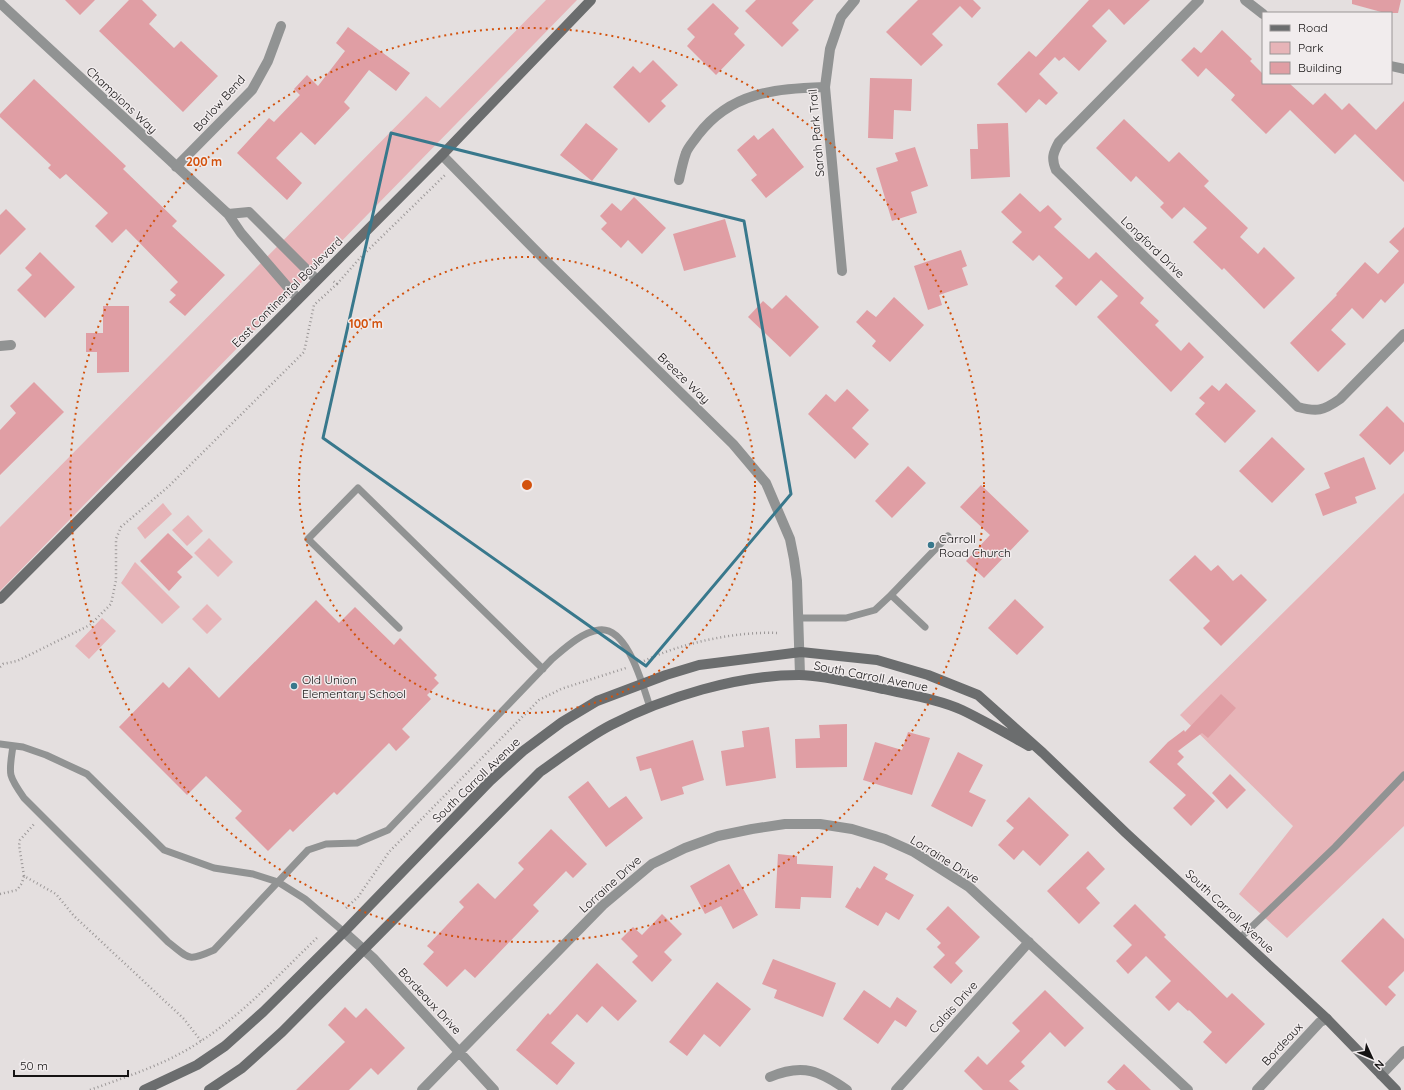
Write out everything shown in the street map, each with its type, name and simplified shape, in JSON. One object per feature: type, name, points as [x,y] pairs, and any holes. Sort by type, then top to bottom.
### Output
[{"type":"main road","name":"East Continental Boulevard","points":[[0,600],[442,155],[591,0]]},
{"type":"main road","name":"South Carroll Avenue","points":[[144,1090],[197,1065],[225,1046],[263,1012],[344,932],[490,781],[523,751],[562,722],[597,701],[642,683],[699,665],[801,652],[877,660],[928,675],[978,695],[1043,753],[1126,833],[1327,1018],[1396,1090]]},
{"type":"main road","name":"South Carroll Avenue","points":[[209,1090],[242,1068],[282,1032],[540,772],[577,745],[610,726],[650,707],[718,686],[746,680],[800,675],[875,687],[915,696],[961,710],[1043,753]]},
{"type":"street","name":"Sarah Park Trail","points":[[842,271],[824,86],[830,49],[841,17],[855,0]]},
{"type":"street","name":"Longford Drive","points":[[1199,0],[1059,142],[1053,152],[1052,160],[1056,170],[1298,407],[1315,412],[1330,406],[1340,399],[1404,334]]},
{"type":"street","points":[[1245,0],[1262,13]]},
{"type":"street","name":"Champions Way","points":[[0,4],[228,214],[241,233],[298,299]]},
{"type":"street","name":"Barlow Bend","points":[[176,167],[252,90],[268,61],[281,26]]},
{"type":"street","points":[[1392,66],[1404,69]]},
{"type":"street","points":[[679,180],[686,152],[704,128],[724,109],[758,94],[782,89],[824,86]]},
{"type":"street","name":"Breeze Way","points":[[442,155],[545,260],[733,444],[766,483],[790,539],[797,581],[801,652],[800,675]]},
{"type":"street","points":[[228,214],[249,212],[317,280]]},
{"type":"street","points":[[0,346],[11,345]]},
{"type":"street","name":"Lorraine Drive","points":[[422,1090],[603,905],[652,864],[692,845],[718,836],[785,824],[820,824],[852,829],[885,839],[914,852],[969,887],[1188,1090]]},
{"type":"street","name":"Bordeaux Drive","points":[[344,932],[363,949],[494,1090]]},
{"type":"street","name":"Calais Drive","points":[[896,1090],[1029,942]]},
{"type":"street","name":"Bordeaux","points":[[1257,1090],[1320,1022],[1327,1018]]},
{"type":"street","points":[[1382,1075],[1404,1051]]},
{"type":"street","points":[[770,1077],[782,1072],[799,1069],[816,1071],[848,1090]]},
{"type":"lane","points":[[399,628],[308,539],[358,488],[543,669]]},
{"type":"lane","points":[[799,618],[846,618],[875,610],[892,595],[948,536]]},
{"type":"lane","points":[[892,595],[925,626]]},
{"type":"lane","points":[[13,746],[10,770],[11,780],[24,798],[168,942],[187,957],[195,959],[214,950],[308,850],[326,844],[357,843],[388,830],[552,658],[582,636],[599,630],[612,632],[629,651],[650,707]]},
{"type":"lane","points":[[0,744],[46,755],[87,774],[164,850],[174,855],[214,868],[253,874],[278,882],[305,899],[344,932]]},
{"type":"lane","points":[[1240,938],[1335,847],[1404,775]]},
{"type":"path","points":[[0,667],[3,664],[17,661],[90,625],[111,604],[116,580],[116,539],[121,527],[169,486],[304,352],[314,305],[454,167]]},
{"type":"path","points":[[325,272],[336,284]]},
{"type":"path","points":[[0,894],[17,890],[22,883],[24,876],[19,845],[20,840],[41,815]]},
{"type":"path","points":[[24,876],[56,894],[74,916],[184,1019],[201,1042]]},
{"type":"path","points":[[90,1090],[158,1065],[201,1042],[247,1007],[318,936]]},
{"type":"highlighted area","points":[[391,133],[744,221],[791,494],[646,666],[323,438]]},
{"type":"green space","points":[[546,0],[577,0],[0,591],[0,527],[426,96],[440,108]]},
{"type":"green space","points":[[1404,493],[1404,826],[1287,938],[1239,894],[1293,826],[1180,715]]},
{"type":"green space","points":[[163,503],[172,514],[145,539],[137,528]]},
{"type":"green space","points":[[188,515],[203,531],[187,546],[172,530]]},
{"type":"green space","points":[[209,538],[233,562],[218,577],[194,553]]},
{"type":"green space","points":[[135,562],[180,607],[162,624],[121,583]]},
{"type":"green space","points":[[207,604],[222,619],[207,634],[192,619]]},
{"type":"green space","points":[[102,618],[116,631],[89,659],[75,646]]},
{"type":"building","points":[[65,0],[95,0],[80,15]]},
{"type":"building","points":[[129,0],[142,0],[157,15],[149,24],[174,48],[181,41],[218,76],[183,112],[99,31]]},
{"type":"building","points":[[756,0],[814,0],[792,23],[799,30],[782,47],[745,11]]},
{"type":"building","points":[[918,0],[973,0],[981,8],[972,18],[960,6],[932,34],[943,45],[921,66],[886,32]]},
{"type":"building","points":[[1089,0],[1150,0],[1124,25],[1109,9],[1092,26],[1107,41],[1079,71],[1064,57],[1059,61],[1055,57],[1039,74],[1058,93],[1046,105],[1039,99],[1026,113],[997,84],[1029,51],[1036,57]]},
{"type":"building","points":[[1352,0],[1401,0],[1398,13],[1381,12],[1352,4]]},
{"type":"building","points":[[713,3],[739,28],[734,34],[745,45],[716,75],[687,46],[695,37],[687,29]]},
{"type":"building","points":[[348,27],[410,73],[396,91],[369,70],[344,102],[350,108],[315,145],[301,132],[276,158],[302,183],[287,200],[237,153],[269,118],[274,122],[300,95],[294,89],[307,75],[318,86],[345,51],[336,43]]},
{"type":"building","points":[[1222,30],[1252,59],[1250,61],[1262,73],[1262,84],[1290,84],[1313,105],[1325,93],[1342,110],[1349,103],[1376,130],[1404,101],[1404,182],[1355,134],[1335,154],[1290,110],[1266,134],[1231,100],[1235,95],[1206,68],[1198,77],[1181,60],[1194,47],[1201,53]]},
{"type":"building","points":[[653,60],[678,85],[661,101],[666,106],[649,123],[613,87],[633,66],[640,73]]},
{"type":"building","points":[[870,78],[912,79],[911,111],[894,110],[893,139],[868,138]]},
{"type":"building","points":[[34,79],[126,166],[123,169],[177,221],[172,226],[225,275],[185,316],[169,302],[176,295],[170,290],[178,282],[126,229],[112,243],[95,226],[108,213],[66,174],[60,179],[48,168],[51,165],[0,117],[0,114]]},
{"type":"building","points":[[1124,119],[1169,162],[1179,152],[1209,181],[1204,186],[1248,228],[1240,237],[1258,254],[1264,247],[1295,278],[1264,309],[1224,268],[1222,270],[1193,242],[1207,228],[1184,207],[1172,219],[1160,207],[1164,203],[1136,176],[1131,182],[1096,148]]},
{"type":"building","points":[[586,123],[618,149],[592,181],[560,155]]},
{"type":"building","points":[[1008,123],[1010,177],[971,179],[970,149],[978,149],[977,124]]},
{"type":"building","points":[[773,128],[804,167],[766,198],[751,180],[757,175],[737,150],[754,135],[758,140]]},
{"type":"building","points":[[915,147],[928,186],[911,192],[917,213],[892,221],[876,168],[898,161],[895,153]]},
{"type":"building","points":[[1020,193],[1040,212],[1048,205],[1062,219],[1054,227],[1089,259],[1096,252],[1144,298],[1140,303],[1159,321],[1155,325],[1181,351],[1189,342],[1204,357],[1171,392],[1097,317],[1118,296],[1101,280],[1076,306],[1055,286],[1063,278],[1039,255],[1033,261],[1012,242],[1022,232],[1001,212]]},
{"type":"building","points":[[634,197],[666,228],[642,254],[628,240],[621,248],[601,229],[607,223],[600,216],[612,203],[621,211]]},
{"type":"building","points":[[6,209],[26,229],[0,255],[0,215]]},
{"type":"building","points":[[725,219],[736,257],[684,271],[673,234]]},
{"type":"building","points":[[1404,227],[1404,283],[1385,303],[1381,299],[1363,319],[1352,308],[1331,330],[1346,344],[1318,372],[1290,343],[1337,295],[1336,294],[1365,262],[1378,274],[1399,251],[1389,242]]},
{"type":"building","points":[[961,250],[967,266],[962,268],[968,285],[939,295],[942,305],[928,310],[914,266]]},
{"type":"building","points":[[40,252],[75,287],[45,318],[17,290],[32,275],[25,268]]},
{"type":"building","points":[[786,295],[819,327],[790,357],[748,317],[763,301],[772,309]]},
{"type":"building","points":[[894,297],[924,325],[890,362],[872,346],[876,341],[856,322],[867,310],[876,317]]},
{"type":"building","points":[[103,306],[129,306],[129,372],[97,373],[97,352],[86,352],[86,333],[103,333]]},
{"type":"building","points":[[34,382],[64,412],[0,475],[0,430],[16,413],[10,406]]},
{"type":"building","points":[[1226,383],[1256,411],[1225,443],[1195,414],[1205,403],[1199,398],[1212,385],[1219,391]]},
{"type":"building","points":[[847,389],[869,410],[852,428],[869,444],[855,459],[808,414],[826,394],[835,402]]},
{"type":"building","points":[[1387,406],[1404,423],[1404,451],[1390,465],[1359,435]]},
{"type":"building","points":[[1272,437],[1305,469],[1272,503],[1239,471]]},
{"type":"building","points":[[1364,457],[1376,489],[1355,497],[1357,503],[1323,516],[1315,494],[1330,488],[1324,473]]},
{"type":"building","points":[[908,466],[926,483],[892,518],[875,501]]},
{"type":"building","points":[[981,485],[1029,531],[984,578],[966,561],[990,535],[960,507]]},
{"type":"building","points":[[168,533],[193,557],[177,572],[182,577],[169,591],[140,561]]},
{"type":"building","points":[[1195,555],[1211,571],[1218,565],[1233,581],[1241,574],[1267,600],[1221,646],[1203,628],[1210,621],[1169,580]]},
{"type":"building","points":[[1015,599],[1044,627],[1017,655],[988,628]]},
{"type":"building","name":"Old Union Elementary School","points":[[316,600],[339,623],[355,607],[394,645],[400,638],[437,675],[434,678],[439,683],[427,695],[431,699],[402,729],[410,737],[396,751],[389,743],[337,795],[334,792],[293,832],[290,829],[268,851],[235,818],[242,811],[206,776],[187,795],[119,727],[163,682],[169,688],[189,667],[219,698]]},
{"type":"building","points":[[1221,694],[1236,708],[1208,738],[1202,733],[1178,751],[1184,757],[1177,764],[1215,801],[1191,826],[1173,808],[1186,795],[1149,762],[1168,742],[1184,730],[1185,732]]},
{"type":"building","points":[[847,724],[847,767],[796,768],[795,739],[820,738],[819,725]]},
{"type":"building","points":[[769,727],[776,778],[726,786],[721,751],[744,747],[742,731]]},
{"type":"building","points":[[908,732],[930,738],[912,795],[863,780],[875,742],[902,750]]},
{"type":"building","points":[[693,740],[704,780],[682,787],[684,794],[661,801],[651,768],[640,771],[636,757]]},
{"type":"building","points":[[958,752],[983,765],[969,792],[986,800],[972,827],[931,806]]},
{"type":"building","points":[[1230,774],[1246,790],[1227,809],[1212,793]]},
{"type":"building","points":[[588,781],[609,808],[626,796],[643,818],[606,847],[568,797]]},
{"type":"building","points":[[1029,797],[1069,835],[1040,866],[1023,850],[1014,860],[998,845],[1014,828],[1006,821]]},
{"type":"building","points":[[551,829],[587,864],[573,878],[566,871],[533,905],[539,911],[475,978],[465,969],[447,987],[423,964],[434,952],[427,946],[464,907],[459,902],[478,883],[495,899],[524,869],[518,863]]},
{"type":"building","points":[[1088,851],[1105,869],[1086,888],[1100,903],[1079,924],[1047,891]]},
{"type":"building","points":[[778,854],[797,856],[797,864],[833,866],[831,898],[801,897],[800,909],[775,908]]},
{"type":"building","points":[[729,864],[758,915],[733,929],[721,906],[705,914],[690,886]]},
{"type":"building","points":[[874,866],[888,874],[885,879],[914,895],[899,920],[886,912],[878,926],[845,907],[857,887],[860,889]]},
{"type":"building","points":[[1135,904],[1166,935],[1164,937],[1227,998],[1232,993],[1265,1024],[1226,1064],[1203,1042],[1212,1032],[1189,1010],[1188,1011],[1178,1002],[1169,1011],[1155,997],[1171,981],[1146,956],[1128,974],[1116,961],[1132,945],[1113,926]]},
{"type":"building","points":[[948,906],[980,937],[955,963],[963,971],[951,984],[933,967],[945,955],[937,947],[941,943],[926,929]]},
{"type":"building","points":[[662,914],[682,934],[664,952],[672,960],[652,982],[632,962],[638,956],[621,939],[633,927],[642,935]]},
{"type":"building","points":[[1383,918],[1404,939],[1404,971],[1388,987],[1396,995],[1386,1006],[1341,961]]},
{"type":"building","points":[[773,959],[836,983],[823,1017],[774,998],[777,990],[762,984]]},
{"type":"building","points":[[597,963],[637,1001],[618,1021],[602,1006],[587,1023],[577,1014],[551,1043],[575,1063],[557,1085],[516,1050],[548,1013],[550,1015]]},
{"type":"building","points":[[717,982],[751,1009],[720,1047],[704,1034],[687,1056],[669,1042]]},
{"type":"building","points":[[864,990],[890,1008],[897,997],[917,1011],[906,1027],[895,1020],[878,1044],[843,1019]]},
{"type":"building","points":[[1045,990],[1084,1028],[1065,1047],[1050,1032],[1021,1062],[1025,1066],[1009,1081],[1019,1090],[983,1090],[964,1071],[978,1056],[987,1065],[1020,1031],[1012,1023]]},
{"type":"building","points":[[345,1007],[356,1018],[366,1008],[405,1048],[378,1075],[371,1068],[349,1090],[296,1090],[345,1042],[328,1025]]},
{"type":"building","points":[[1124,1064],[1151,1090],[1116,1090],[1107,1082]]},
{"type":"place","name":"Carroll Road Church","points":[[931,545]]},
{"type":"place","name":"Old Union Elementary School","points":[[294,686]]}]
